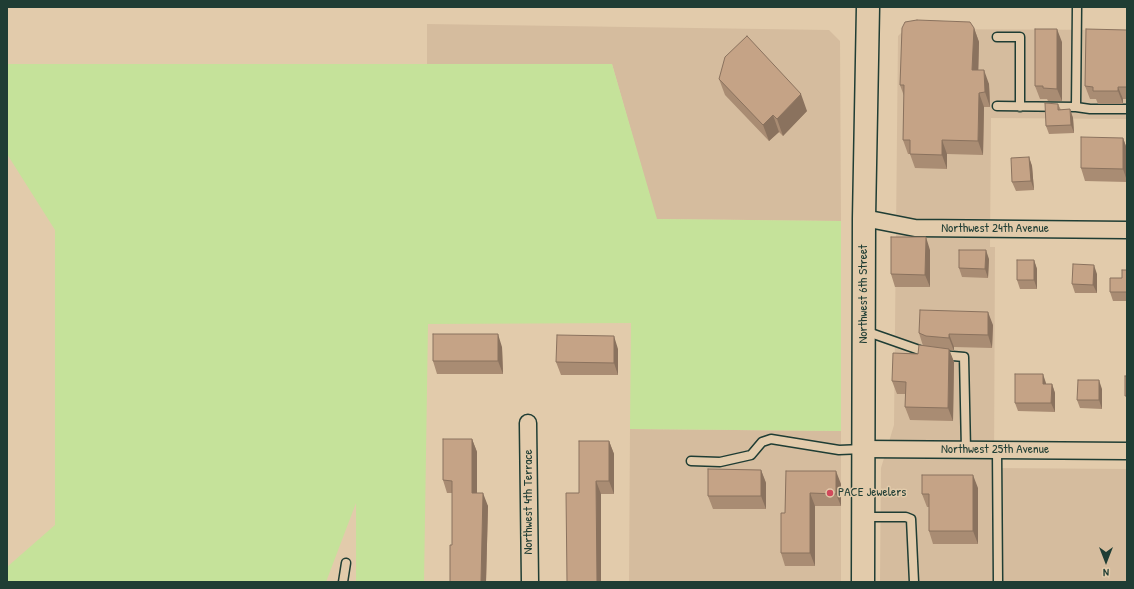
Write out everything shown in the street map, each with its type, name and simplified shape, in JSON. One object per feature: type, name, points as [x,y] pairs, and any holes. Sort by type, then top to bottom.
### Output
[{"type":"main road","name":"Northwest 6th Street","points":[[863,582],[864,218],[868,7]]},
{"type":"street","name":"Northwest 24th Avenue","points":[[864,218],[915,228],[1127,230]]},
{"type":"street","name":"Northwest 4th Terrace","points":[[528,423],[530,582]]},
{"type":"street","name":"Northwest 25th Avenue","points":[[864,449],[1127,451]]},
{"type":"lane","points":[[1076,107],[1077,7]]},
{"type":"lane","points":[[996,37],[1020,37],[1020,107]]},
{"type":"lane","points":[[996,106],[1076,107],[1090,109],[1127,108]]},
{"type":"lane","points":[[864,330],[929,354],[964,358],[966,450]]},
{"type":"lane","points":[[691,461],[720,462],[751,455],[762,442],[771,439],[839,450],[864,449]]},
{"type":"lane","points":[[996,450],[998,582]]},
{"type":"lane","points":[[864,517],[906,517],[912,519],[914,582]]},
{"type":"lane","points":[[343,582],[346,562]]},
{"type":"shaded area","points":[[427,24],[829,30],[840,41],[841,221],[656,219],[612,64],[427,64]]},
{"type":"shaded area","points":[[905,29],[1127,30],[1127,119],[991,118],[990,247],[995,247],[994,468],[1127,469],[1127,582],[880,582],[881,468],[894,425],[898,36]]},
{"type":"shaded area","points":[[630,429],[841,431],[841,582],[629,582]]},
{"type":"green space","points":[[7,64],[612,64],[657,219],[841,221],[841,431],[630,429],[631,323],[428,324],[424,582],[356,582],[356,503],[326,582],[7,582],[7,567],[55,525],[55,230],[7,154]]},
{"type":"building","points":[[917,20],[970,22],[974,28],[972,70],[984,70],[985,92],[979,93],[978,141],[942,140],[942,155],[910,154],[910,140],[903,140],[904,85],[900,85],[902,28],[905,22]]},
{"type":"building","points":[[1035,29],[1057,29],[1057,89],[1035,86]]},
{"type":"building","points":[[1086,29],[1127,30],[1127,87],[1118,87],[1118,91],[1093,91],[1093,87],[1085,86]]},
{"type":"building","points":[[747,36],[801,94],[777,119],[773,115],[763,125],[719,79],[725,57]]},
{"type":"building","points":[[1045,103],[1058,104],[1058,110],[1070,109],[1071,125],[1046,126]]},
{"type":"building","points":[[1081,137],[1123,138],[1123,169],[1081,168]]},
{"type":"building","points":[[1029,157],[1031,181],[1012,182],[1011,158]]},
{"type":"building","points":[[891,237],[926,237],[925,275],[891,274]]},
{"type":"building","points":[[959,250],[986,250],[985,269],[959,268]]},
{"type":"building","points":[[1017,260],[1034,260],[1034,280],[1017,280]]},
{"type":"building","points":[[1073,264],[1094,265],[1093,285],[1072,284]]},
{"type":"building","points":[[1122,270],[1127,270],[1127,292],[1110,292],[1110,278],[1122,278]]},
{"type":"building","points":[[920,310],[988,312],[988,335],[949,334],[949,338],[926,336],[919,333]]},
{"type":"building","points":[[433,334],[498,334],[498,361],[433,361]]},
{"type":"building","points":[[557,335],[614,336],[614,363],[556,362]]},
{"type":"building","points":[[919,345],[949,349],[948,408],[905,407],[906,382],[892,381],[893,353],[918,354]]},
{"type":"building","points":[[1015,374],[1043,374],[1043,384],[1052,384],[1051,403],[1015,403]]},
{"type":"building","points":[[1125,376],[1127,376],[1127,396],[1125,396]]},
{"type":"building","points":[[1078,380],[1099,380],[1099,400],[1077,400]]},
{"type":"building","points":[[443,439],[472,439],[472,493],[483,493],[481,582],[450,582],[450,545],[452,545],[452,481],[443,480]]},
{"type":"building","points":[[579,441],[609,441],[609,481],[596,481],[597,582],[567,582],[566,493],[579,493]]},
{"type":"building","points":[[708,469],[761,470],[761,496],[708,496]]},
{"type":"building","points":[[786,471],[836,471],[836,494],[810,493],[810,553],[781,553],[781,513],[785,513]]},
{"type":"building","points":[[922,475],[973,475],[973,531],[929,531],[929,494],[922,494]]},
{"type":"place","name":"PACE Jewelers","points":[[830,493]]}]
